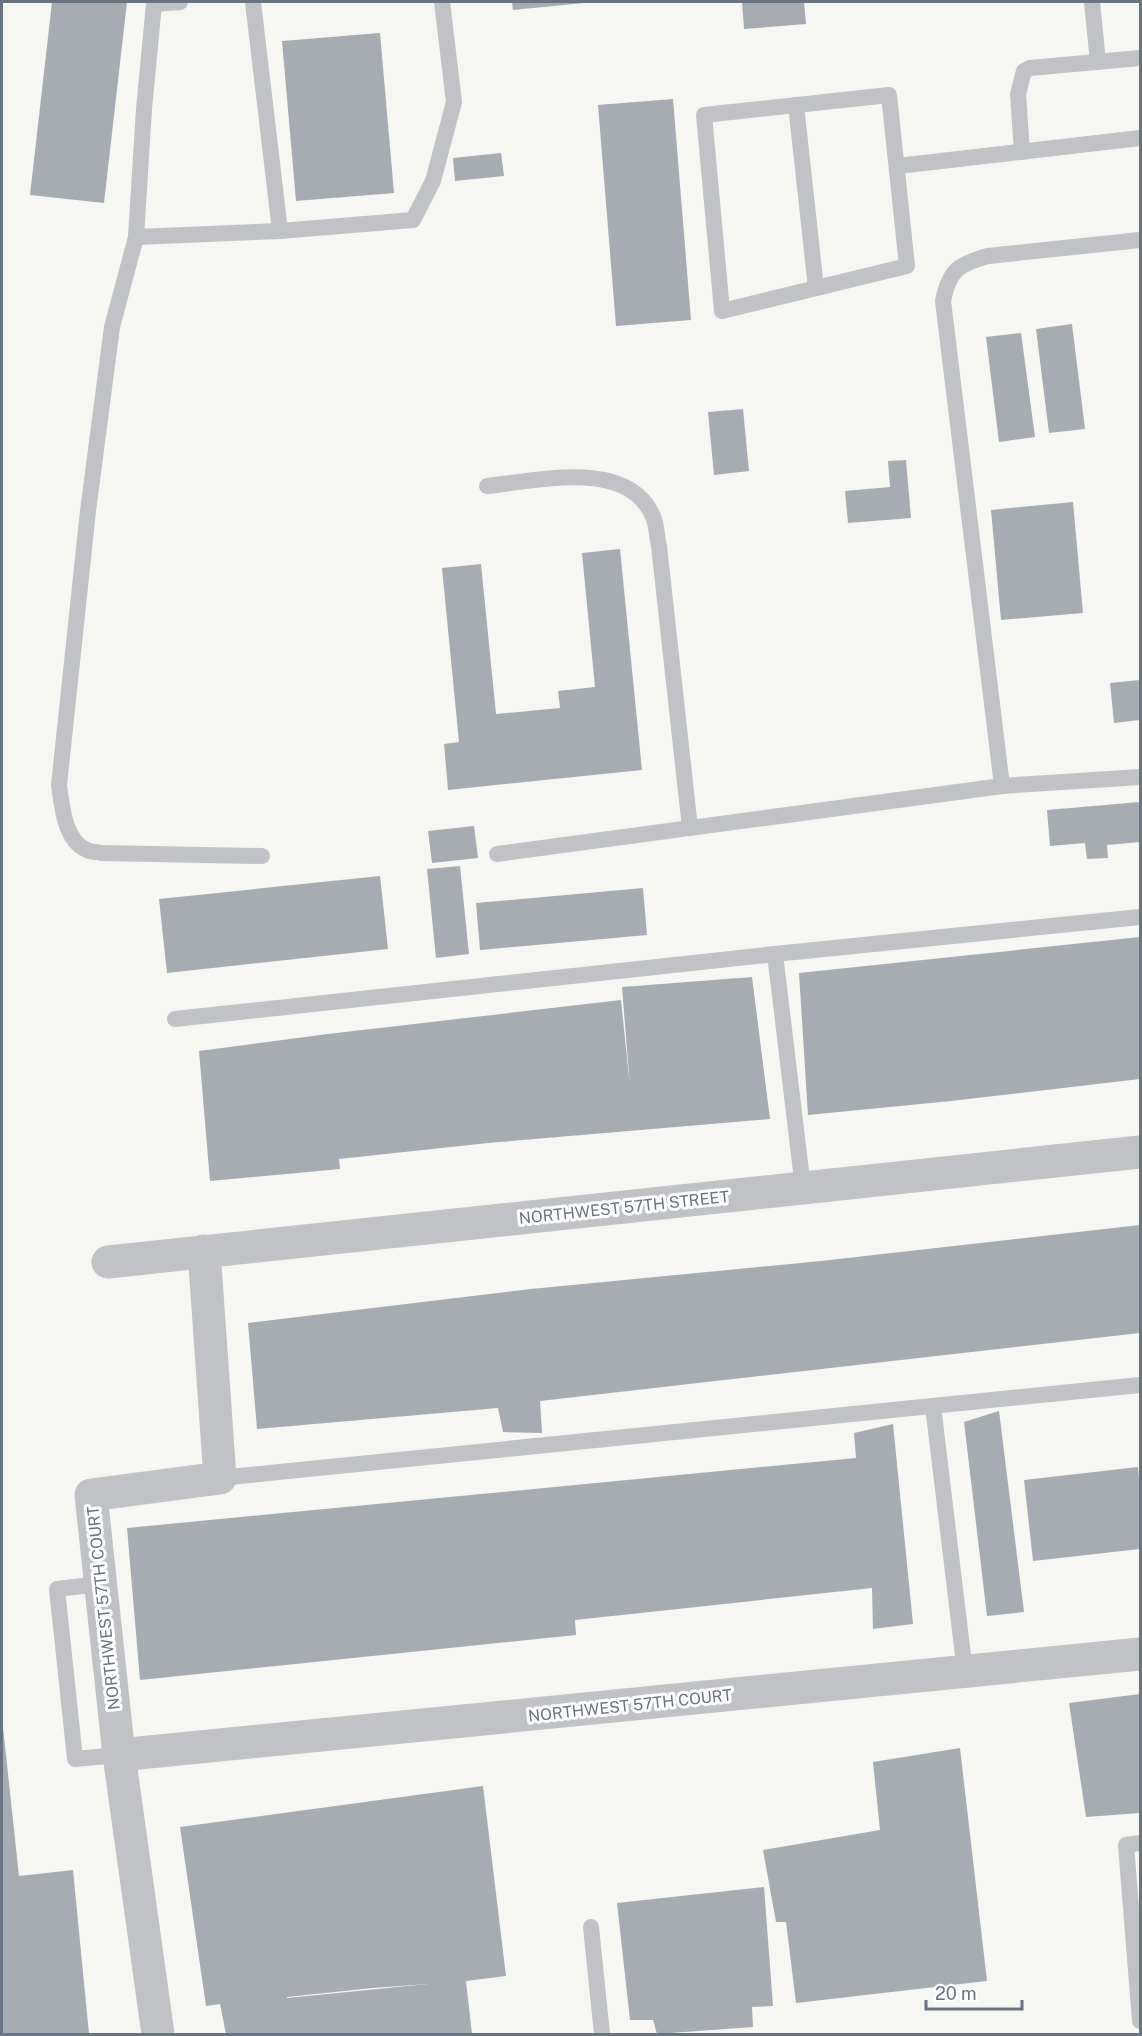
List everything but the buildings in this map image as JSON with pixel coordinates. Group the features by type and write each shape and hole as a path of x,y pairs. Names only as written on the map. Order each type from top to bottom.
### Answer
{"street":[{"name":"NORTHWEST 57TH STREET","path":"108,1262 1140,1152"},
{"path":"204,1251 220,1478"},
{"name":"NORTHWEST 57TH COURT","path":"158,2034 118,1755 91,1495 220,1478"},
{"name":"NORTHWEST 57TH COURT","path":"118,1755 1140,1654"}],"lane":[{"path":"180,2 154,4 144,109 136,237 112,327 88,511 59,785 63,817 72,837 86,850 101,853 262,856"},
{"path":"254,2 280,231"},
{"path":"136,237 280,231 412,220 433,181 454,102 442,2"},
{"path":"1092,2 1098,62"},
{"path":"1022,152 1017,94 1024,71 1030,68 1140,58"},
{"path":"890,95 907,266 722,311 704,115 796,105 890,95"},
{"path":"796,105 816,288"},
{"path":"898,166 1140,138"},
{"path":"1002,786 943,301 946,286 953,274 965,262 988,256 1140,240"},
{"path":"487,486 580,476 612,481 624,486 643,501 653,518 659,546 690,828"},
{"path":"496,854 1002,786 1140,777"},
{"path":"174,1019 1140,917"},
{"path":"775,954 803,1188"},
{"path":"220,1478 1140,1385"},
{"path":"933,1406 965,1672"},
{"path":"100,1584 57,1589 75,1759 118,1755"},
{"path":"1140,1843 1126,1845 1140,2022"},
{"path":"591,1927 602,2034"}]}
